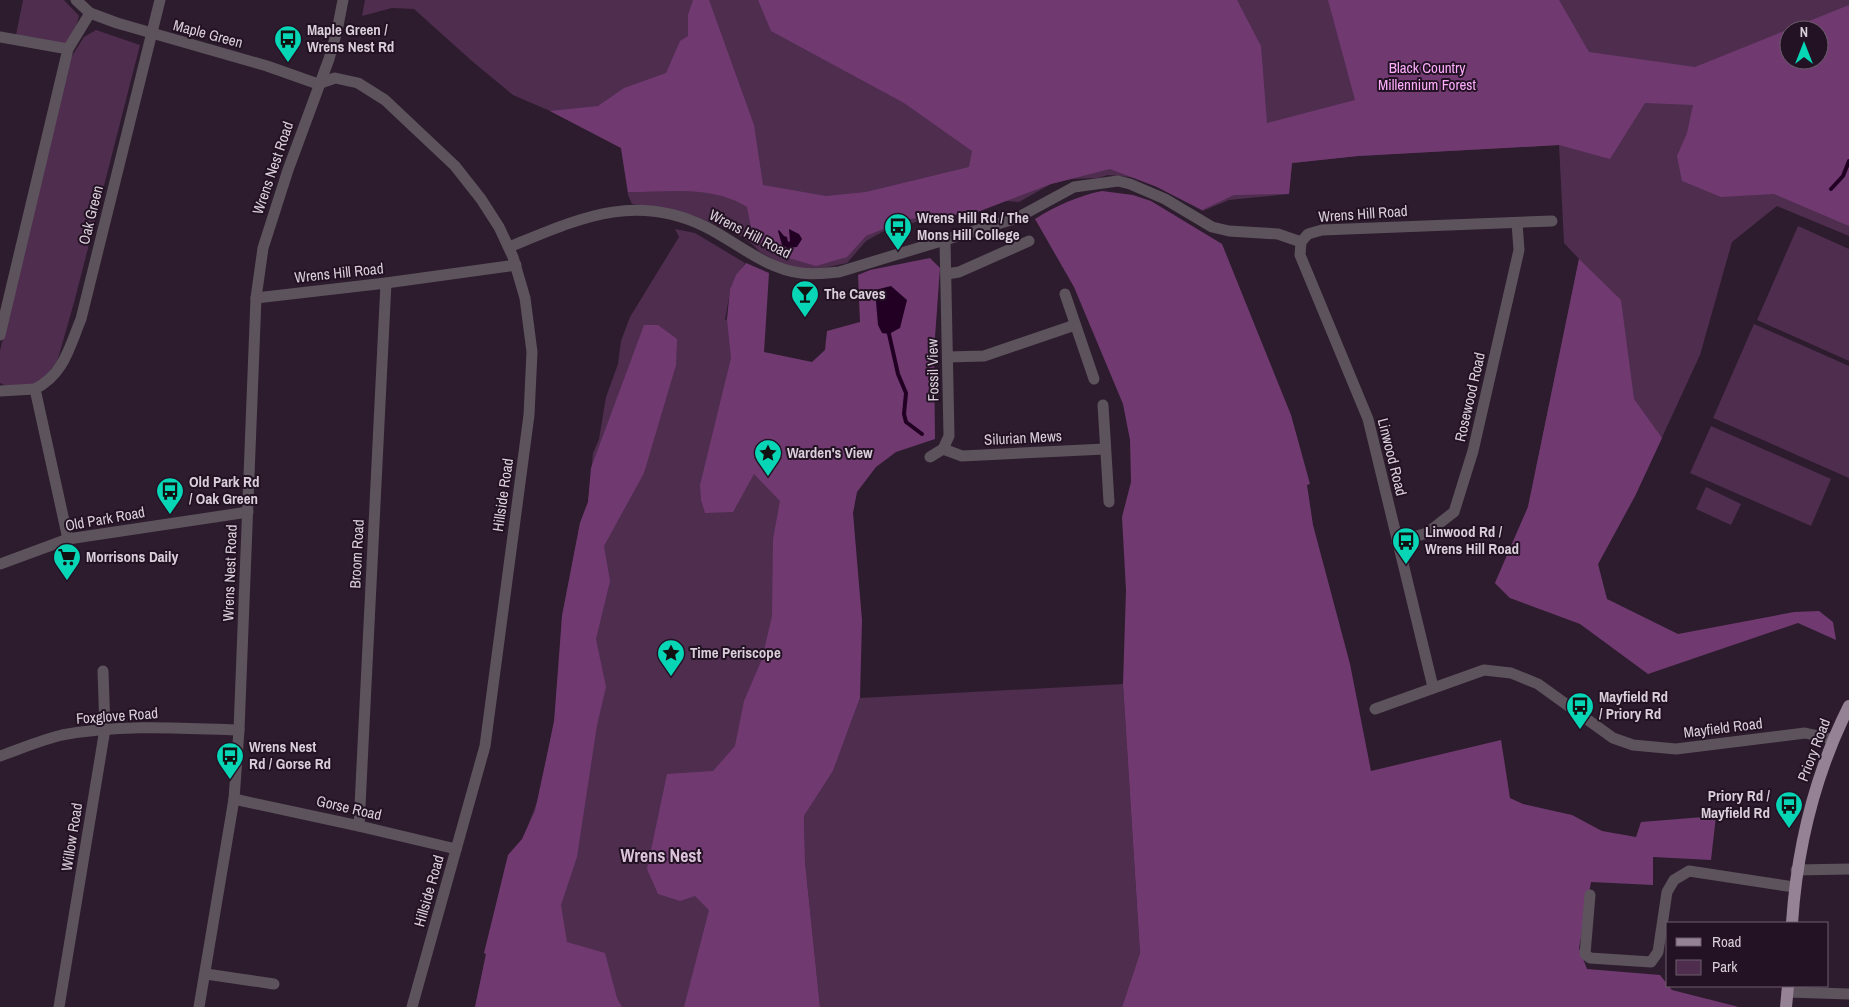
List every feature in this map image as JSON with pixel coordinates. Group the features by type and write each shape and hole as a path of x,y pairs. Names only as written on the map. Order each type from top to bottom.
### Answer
{"main road":[{"name":"Priory Road","path":"1792,922 1796,870 1815,789 1832,739 1849,706"},
{"path":"1786,1007 1788,989"}],"street":[{"name":"Maple Green","path":"76,0 90,13 152,34 267,66 318,84"},
{"name":"Oak Green","path":"35,389 49,382 62,365 81,319 160,0"},
{"name":"Wrens Nest Road","path":"199,1007 234,799 239,730 256,298 263,248 337,31 343,0"},
{"path":"0,335 68,50 90,13"},
{"path":"0,37 68,50"},
{"name":"Hillside Road","path":"318,84 335,78 358,83 385,100 456,166 481,199 509,247 525,298 532,352 530,414 485,746 412,1007"},
{"name":"Wrens Hill Road","path":"509,247 584,217 614,210 645,211 679,217 704,226 768,262 799,273 839,272 1017,218 1074,187 1118,181 1165,199 1212,227 1229,231 1278,234 1301,242 1308,234 1322,230 1552,221"},
{"name":"Rosewood Road","path":"1397,542 1427,533 1454,512 1473,451 1519,250 1517,223"},
{"name":"Fossil View","path":"943,449 949,436 945,240"},
{"path":"947,274 959,272 1029,241"},
{"name":"Linwood Road","path":"1301,242 1300,255 1368,419 1433,687"},
{"name":"Wrens Hill Road","path":"256,298 516,265"},
{"name":"Broom Road","path":"359,826 386,283"},
{"path":"1065,294 1094,379"},
{"path":"948,357 984,356 1075,325"},
{"path":"0,391 35,389 68,539"},
{"path":"1102,404 1109,502"},
{"path":"930,457 943,449"},
{"name":"Silurian Mews","path":"943,449 962,456 1105,449"},
{"name":"Old Park Road","path":"0,564 68,539 248,512"},
{"name":"Mayfield Road","path":"1374,708 1484,670 1511,673 1538,684 1613,738 1633,746 1676,749 1805,733 1832,739"},
{"name":"Willow Road","path":"59,1007 105,729 103,671"},
{"name":"Foxglove Road","path":"0,756 60,736 105,729 150,727 239,730"},
{"name":"Gorse Road","path":"234,799 456,849"},
{"path":"1796,870 1849,869"},
{"path":"1590,895 1585,954 1590,958 1651,962 1658,952 1667,892 1674,880 1689,871 1794,887"},
{"path":"206,974 274,984"},
{"path":"1788,989 1849,994"}],"green space":[{"path":"23,0 64,0 79,16 75,31 63,46 16,35"},
{"name":"Black Country Millennium Forest","path":"365,0 1849,0 1849,236 1777,206 1732,242 1700,355 1635,496 1598,564 1510,598 1495,583 1528,507 1579,259 1564,243 1559,145 1358,156 1292,163 1289,194 1229,200 1203,211 1140,178 1108,175 1098,178 1071,179 1051,184 1019,202 995,200 884,231 866,241 847,263 814,270 784,265 760,252 734,232 697,217 666,208 632,204 628,195 621,148 550,111 513,95 414,9 392,8 362,16"},
{"name":"Black Country Millennium Forest","path":"693,0 709,0 754,125 763,185 826,196 866,192 969,167 972,151 904,103 771,31 758,0 1237,0 1261,46 1267,123 1355,100 1328,0 1559,0 1589,52 1695,67 1779,33 1779,70 1829,70 1829,20 1812,20 1849,5 1849,226 1774,194 1721,197 1682,181 1677,156 1687,133 1693,105 1645,103 1610,159 1559,145 1358,156 1292,163 1289,194 1234,195 1202,210 1157,187 1110,169 1051,184 975,213 908,219 866,236 847,257 816,266 778,255 753,237 747,207 734,200 720,195 689,191 628,192 621,148 550,111 598,106 624,88 666,73 680,41 688,36 688,15"},
{"path":"96,30 140,45 57,362 38,384 11,388 0,383 0,351 70,59 84,37"},
{"path":"1102,191 1133,195 1151,201 1222,244 1291,415 1310,484 1307,485 1313,525 1350,664 1371,771 1501,740 1510,798 1523,804 1572,815 1602,831 1636,837 1641,822 1716,816 1711,860 1653,857 1653,885 1591,882 1579,948 1587,969 1660,975 1666,982 1666,987 1670,987 1672,990 1739,1007 1122,1007 1140,953 1123,684 1126,590 1122,517 1131,482 1130,440 1123,404 1074,287 1035,219 1067,202"},
{"path":"1798,226 1849,249 1849,361 1757,320"},
{"path":"675,229 695,233 745,263 731,286 725,320 734,317 770,395 815,758 763,1007 475,1007 486,954 484,953 492,930 505,868 522,841 540,794 558,699 562,616 580,523 588,502 593,453 599,439 606,397 618,364 621,341 630,317 679,237"},
{"path":"930,258 940,268 934,351 935,439 896,452 876,467 857,492 853,513 862,620 860,698 833,771 804,816 805,862 820,1007 684,1007 709,910 695,896 680,901 658,894 647,869 667,774 713,771 735,746 744,701 762,659 772,616 773,539 780,501 754,474 733,512 705,513 701,500 700,485 731,358 727,319 730,289 736,275 746,263 769,273 764,352 812,362 825,350 827,331 860,322 858,275 870,270"},
{"path":"1579,259 1621,300 1634,399 1662,438 1635,496 1598,564 1607,599 1678,634 1794,612 1819,611 1833,622 1836,640 1798,623 1648,674 1580,624 1510,598 1495,583 1528,507"},
{"path":"1754,324 1849,366 1849,478 1713,418"},
{"path":"644,325 658,325 677,339 676,365 644,473 604,546 610,581 596,639 606,687 597,725 577,857 561,905 567,942 605,953 617,998 622,1007 475,1007 486,954 484,953 508,855 522,839 535,811 554,722 562,616 580,523 588,502 591,468"},
{"path":"1711,426 1831,479 1811,526 1690,473"},
{"path":"1706,487 1741,504 1731,525 1696,509"},
{"path":"1123,684 1140,953 1122,1007 820,1007 805,862 804,816 833,771 860,698"}],"shaded area":[{"path":"789,229 799,234 802,239 797,247 787,248 782,245 778,231 787,237 788,242 790,241"},
{"path":"891,286 907,300 900,328 889,334 882,333 878,325 875,290"}],"waterway":[{"path":"1831,189 1843,176 1849,161"},
{"path":"889,334 898,374 906,393 904,414 906,422 922,434"}],"place":[{"name":"Maple Green / Wrens Nest Rd","path":"288,63"},
{"name":"Wrens Hill Rd / The Mons Hill College","path":"898,251"},
{"name":"The Caves","path":"805,318"},
{"name":"Warden's View","path":"768,477"},
{"name":"Old Park Rd / Oak Green","path":"170,515"},
{"name":"Linwood Rd / Wrens Hill Road","path":"1406,565"},
{"name":"Morrisons Daily","path":"67,581"},
{"name":"Time Periscope","path":"671,677"},
{"name":"Mayfield Rd / Priory Rd","path":"1580,730"},
{"name":"Wrens Nest Rd / Gorse Rd","path":"230,780"},
{"name":"Priory Rd / Mayfield Rd","path":"1789,829"}],"district":[{"name":"Wrens Nest","path":"661,856"}]}
